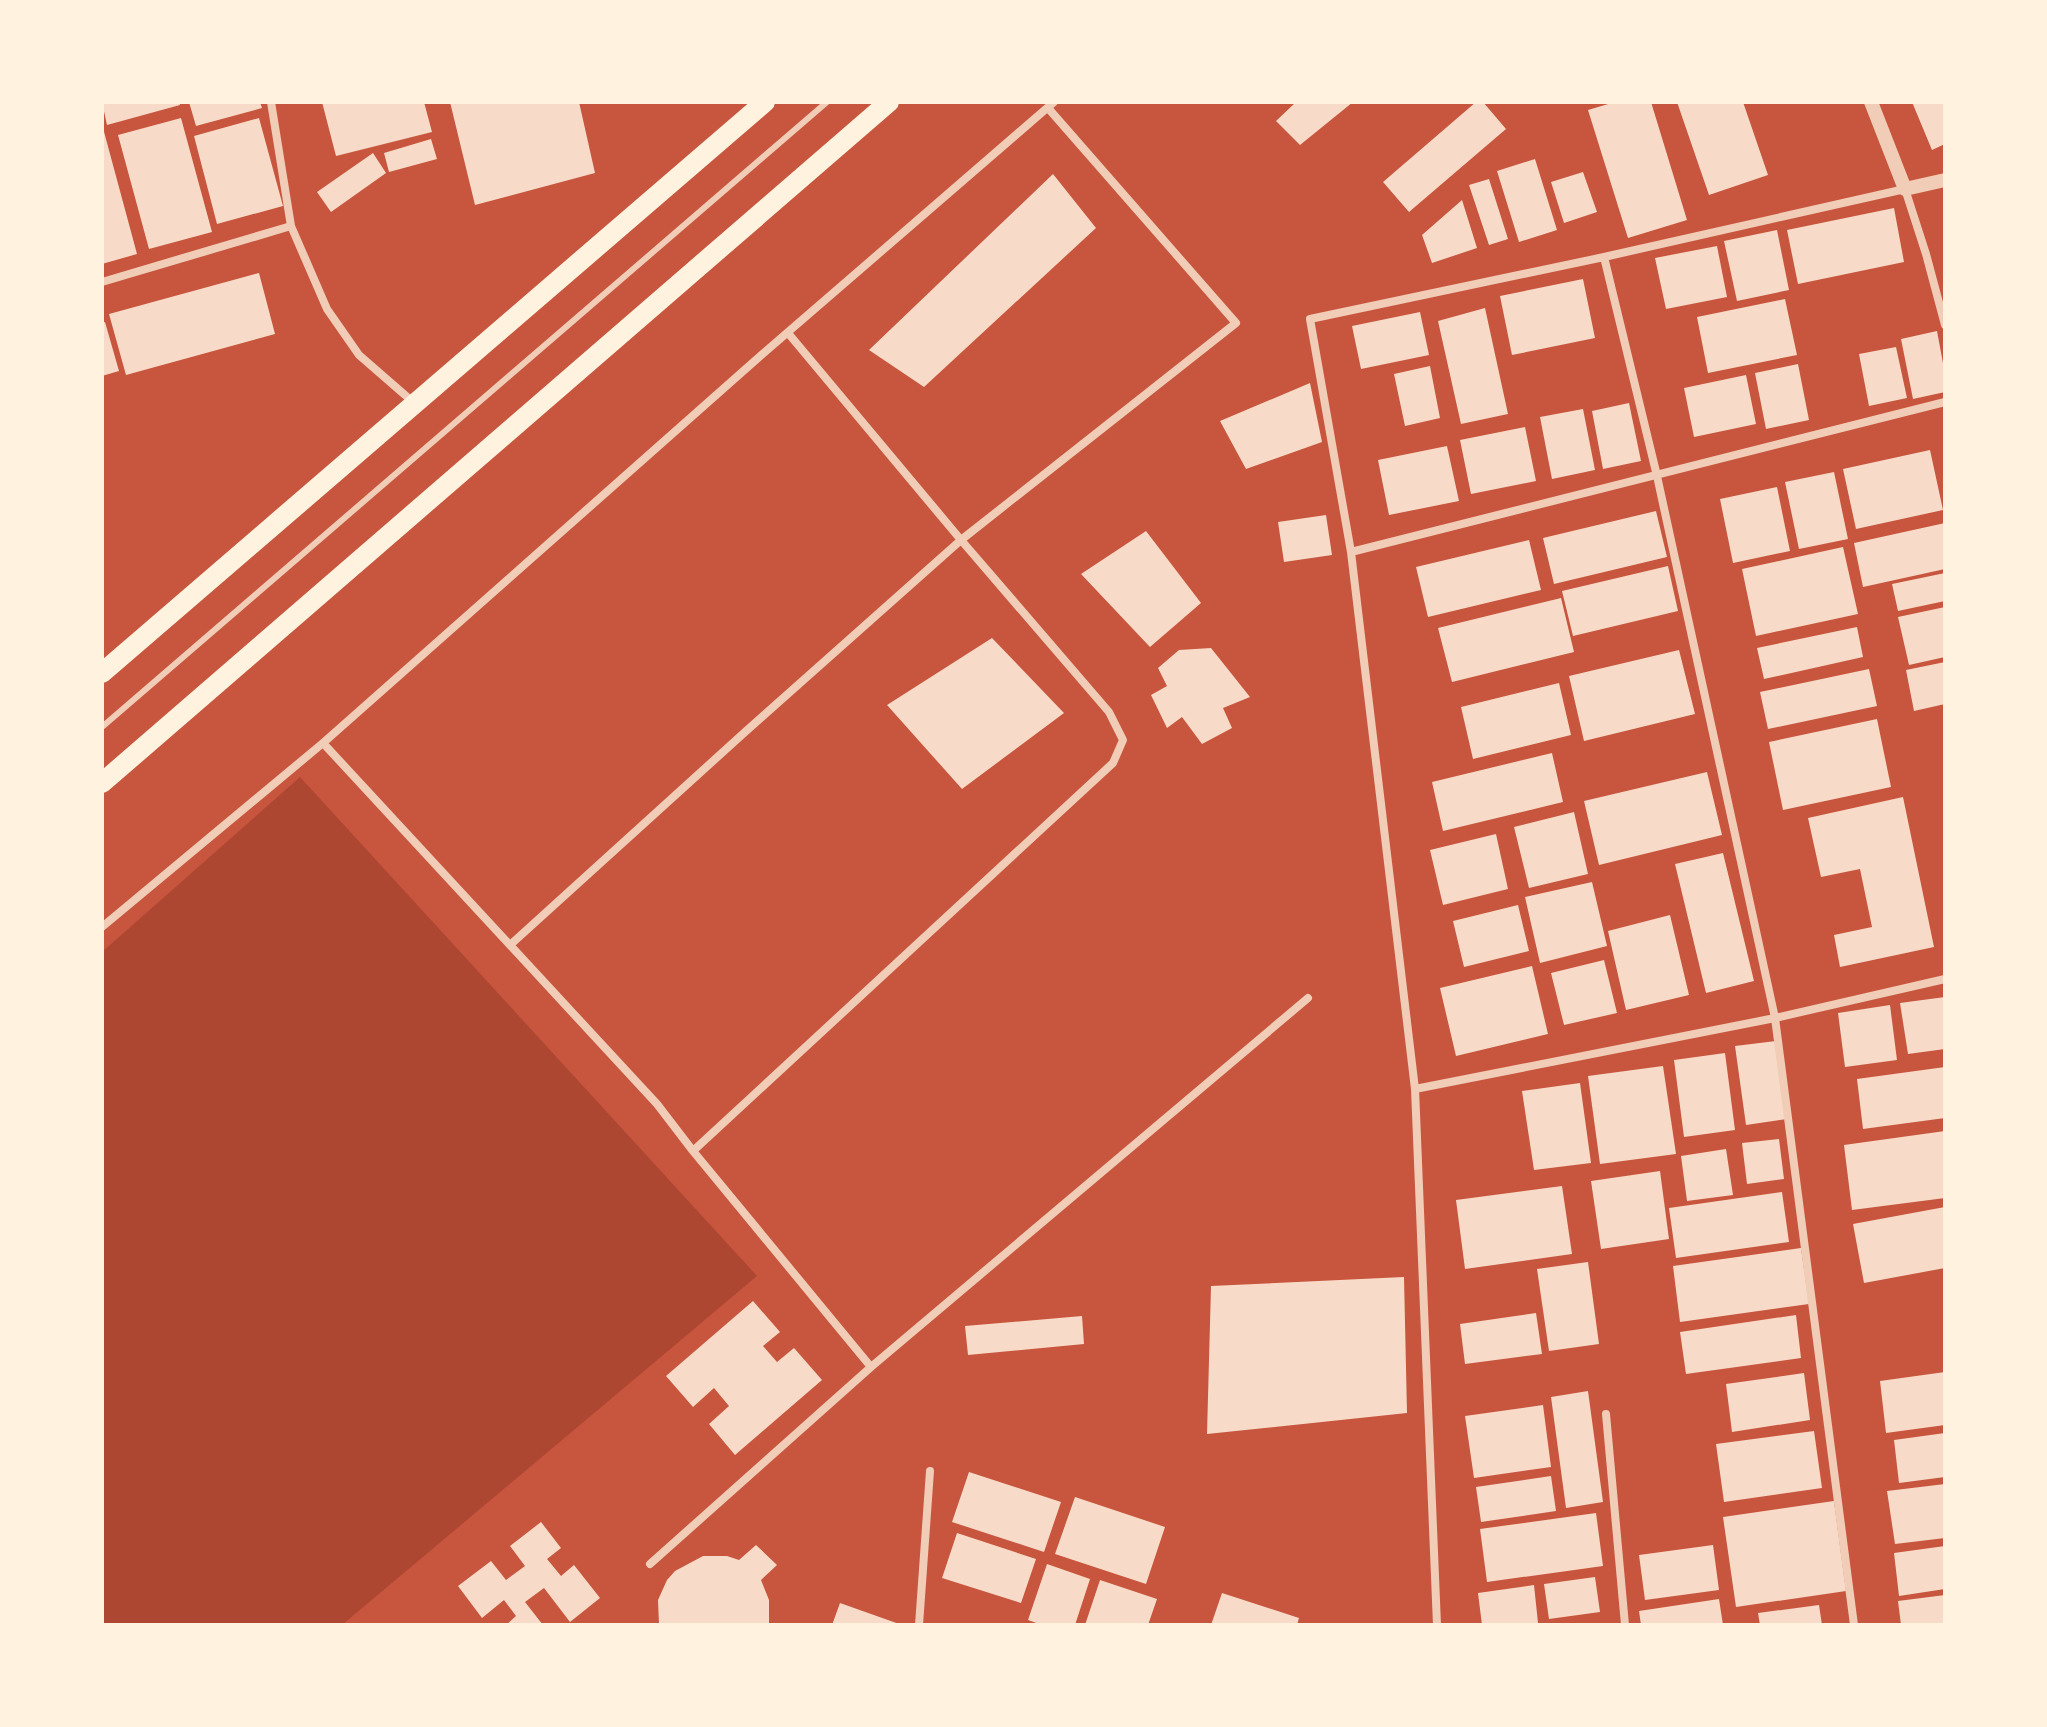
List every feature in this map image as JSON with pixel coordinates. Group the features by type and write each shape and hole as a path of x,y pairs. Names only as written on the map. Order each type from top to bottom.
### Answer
{"main road":[{"path":"102,673 765,102"},
{"path":"102,783 889,102"}],"street":[{"path":"271,102 291,226 327,309 359,355 414,404"},
{"path":"1871,102 1905,189 1945,325"},
{"path":"102,927 323,743 1051,105 1236,323 961,540 510,945"},
{"path":"1437,1625 1415,1089 1351,552 1310,319 1945,180"},
{"path":"102,282 291,226"},
{"path":"1604,257 1657,476 1775,1018 1854,1625"},
{"path":"693,1151 1113,763 1123,740 1109,712 788,333"},
{"path":"1351,552 1945,402"},
{"path":"323,743 657,1104 871,1367"},
{"path":"1415,1089 1775,1018 1945,979"},
{"path":"650,1564 871,1367 1308,998"},
{"path":"1606,1414 1625,1625"},
{"path":"922,1624 930,1471"}],"lane":[{"path":"102,727 827,102"}],"shaded area":[{"path":"300,777 757,1276 342,1625 102,1625 102,952"}],"building":[{"path":"102,102 179,102 180,105 107,125"},
{"path":"189,102 260,102 262,108 196,126"},
{"path":"322,102 424,102 432,132 336,156"},
{"path":"450,102 579,102 595,173 475,205"},
{"path":"1296,102 1353,102 1300,145 1276,121"},
{"path":"1476,102 1483,102 1506,129 1409,212 1383,182"},
{"path":"1615,102 1651,102 1687,220 1628,238 1588,110"},
{"path":"1677,102 1743,102 1768,175 1709,195"},
{"path":"1912,102 1945,102 1945,144 1932,150"},
{"path":"181,118 212,232 149,249 118,135"},
{"path":"259,118 283,206 217,224 194,136"},
{"path":"102,129 137,254 102,264"},
{"path":"431,139 437,159 389,172 384,153"},
{"path":"373,153 386,173 331,212 317,192"},
{"path":"1535,159 1557,230 1519,242 1497,171"},
{"path":"1583,172 1597,212 1564,223 1551,182"},
{"path":"1053,174 1096,228 924,387 869,350"},
{"path":"1489,179 1508,239 1489,245 1469,185"},
{"path":"1462,200 1477,248 1432,263 1422,235"},
{"path":"1894,208 1904,262 1798,284 1787,230"},
{"path":"1777,230 1789,290 1737,301 1724,241"},
{"path":"1717,246 1727,297 1666,309 1655,258"},
{"path":"259,273 275,334 126,375 109,314"},
{"path":"1583,279 1595,338 1512,355 1500,296"},
{"path":"1785,299 1797,355 1708,373 1697,317"},
{"path":"1485,308 1508,414 1461,424 1438,321"},
{"path":"1420,312 1429,355 1361,369 1352,326"},
{"path":"105,322 119,371 102,376 102,323"},
{"path":"1937,331 1945,392 1913,399 1901,339"},
{"path":"1896,347 1907,398 1869,406 1859,354"},
{"path":"1798,364 1809,420 1766,429 1755,373"},
{"path":"1430,366 1440,418 1405,426 1394,374"},
{"path":"1746,375 1756,424 1694,437 1684,388"},
{"path":"1310,383 1322,442 1246,469 1220,421"},
{"path":"1629,403 1641,461 1603,469 1592,411"},
{"path":"1583,409 1595,470 1552,479 1540,417"},
{"path":"1525,427 1536,481 1471,494 1460,440"},
{"path":"1447,446 1459,501 1389,515 1378,460"},
{"path":"1930,450 1943,510 1856,529 1843,469"},
{"path":"1834,472 1848,539 1799,549 1785,482"},
{"path":"1777,487 1790,551 1733,563 1720,499"},
{"path":"1656,511 1667,557 1554,584 1543,538"},
{"path":"1326,515 1332,555 1284,562 1278,522"},
{"path":"1945,523 1945,569 1863,587 1854,543"},
{"path":"1146,531 1201,603 1150,647 1081,574"},
{"path":"1529,540 1541,590 1428,617 1416,567"},
{"path":"1843,547 1858,614 1756,636 1742,569"},
{"path":"1668,566 1678,611 1573,636 1562,591"},
{"path":"1945,573 1945,601 1898,611 1892,584"},
{"path":"1561,598 1574,652 1452,682 1438,628"},
{"path":"1945,607 1945,657 1909,665 1898,617"},
{"path":"1857,627 1863,657 1764,679 1757,648"},
{"path":"992,638 1064,713 962,789 887,705"},
{"path":"1211,648 1250,697 1223,708 1232,728 1202,744 1182,717 1167,728 1151,695 1167,686 1158,668 1179,650"},
{"path":"1679,650 1695,714 1584,741 1569,676"},
{"path":"1945,662 1945,704 1914,711 1906,670"},
{"path":"1869,669 1877,706 1768,729 1760,692"},
{"path":"1559,683 1571,735 1473,759 1461,707"},
{"path":"1877,719 1891,787 1783,810 1769,742"},
{"path":"1552,753 1563,802 1443,831 1432,782"},
{"path":"1707,772 1722,835 1599,865 1584,801"},
{"path":"1903,797 1934,947 1840,967 1834,935 1872,927 1860,869 1821,877 1808,818"},
{"path":"1574,812 1588,874 1529,888 1514,827"},
{"path":"1496,834 1508,889 1443,905 1430,850"},
{"path":"1723,853 1754,981 1706,993 1675,864"},
{"path":"1592,882 1607,946 1540,963 1525,897"},
{"path":"1518,905 1529,951 1464,967 1453,921"},
{"path":"1670,915 1689,995 1626,1010 1608,931"},
{"path":"1604,960 1617,1013 1564,1025 1551,973"},
{"path":"1532,966 1548,1034 1456,1056 1440,988"},
{"path":"1945,997 1945,1049 1908,1054 1900,1003"},
{"path":"1890,1005 1897,1060 1845,1067 1838,1013"},
{"path":"1776,1041 1787,1119 1746,1125 1735,1046"},
{"path":"1725,1053 1735,1130 1684,1137 1674,1060"},
{"path":"1663,1066 1676,1154 1600,1164 1588,1076"},
{"path":"1945,1067 1945,1118 1863,1129 1857,1079"},
{"path":"1580,1083 1591,1163 1534,1170 1522,1091"},
{"path":"1945,1131 1945,1198 1852,1210 1844,1145"},
{"path":"1779,1139 1784,1179 1747,1184 1742,1143"},
{"path":"1726,1149 1733,1195 1687,1201 1681,1156"},
{"path":"1660,1171 1669,1239 1601,1249 1591,1181"},
{"path":"1562,1186 1572,1254 1465,1269 1456,1200"},
{"path":"1782,1192 1789,1242 1676,1258 1669,1208"},
{"path":"1945,1207 1945,1268 1864,1283 1853,1224"},
{"path":"1801,1248 1809,1304 1680,1322 1673,1266"},
{"path":"1588,1262 1599,1344 1549,1351 1537,1269"},
{"path":"1404,1277 1407,1413 1207,1434 1211,1286"},
{"path":"753,1301 780,1332 763,1346 777,1362 794,1348 822,1380 735,1455 709,1424 729,1406 714,1388 693,1407 666,1376"},
{"path":"1536,1313 1542,1354 1465,1364 1460,1324"},
{"path":"1796,1315 1801,1358 1686,1374 1680,1332"},
{"path":"1082,1316 1084,1344 968,1355 965,1326"},
{"path":"1945,1372 1945,1425 1886,1433 1880,1381"},
{"path":"1804,1373 1810,1420 1732,1432 1726,1384"},
{"path":"1588,1391 1603,1502 1566,1508 1551,1397"},
{"path":"1543,1405 1551,1467 1474,1478 1465,1416"},
{"path":"1814,1431 1822,1488 1724,1502 1716,1444"},
{"path":"1945,1433 1945,1477 1899,1483 1894,1440"},
{"path":"969,1472 1061,1502 1044,1552 952,1522"},
{"path":"1551,1476 1556,1511 1481,1522 1476,1487"},
{"path":"1945,1484 1945,1538 1895,1544 1887,1491"},
{"path":"1075,1497 1165,1527 1146,1584 1055,1554"},
{"path":"1834,1501 1846,1591 1736,1607 1723,1517"},
{"path":"1596,1513 1603,1566 1487,1582 1480,1529"},
{"path":"541,1522 561,1548 547,1559 561,1576 574,1565 600,1598 570,1622 544,1588 525,1602 543,1625 506,1625 516,1616 504,1600 482,1618 458,1586 491,1561 506,1580 525,1566 510,1546"},
{"path":"957,1533 1036,1559 1021,1603 942,1578"},
{"path":"756,1545 777,1565 761,1580 769,1600 769,1625 659,1625 658,1600 675,1571 703,1556 727,1556 739,1560"},
{"path":"1713,1545 1719,1590 1645,1600 1639,1555"},
{"path":"1945,1546 1945,1589 1899,1596 1894,1553"},
{"path":"1047,1564 1090,1579 1075,1625 1042,1625 1028,1620"},
{"path":"1595,1577 1600,1612 1549,1619 1544,1584"},
{"path":"1100,1580 1157,1599 1148,1625 1085,1625"},
{"path":"1534,1585 1538,1623 1482,1625 1478,1593"},
{"path":"1222,1593 1299,1618 1297,1625 1211,1625"},
{"path":"1945,1595 1945,1625 1901,1625 1898,1601"},
{"path":"1719,1599 1723,1625 1641,1625 1639,1611"},
{"path":"840,1603 902,1625 832,1625"},
{"path":"1819,1605 1822,1625 1760,1625 1758,1613"}]}
